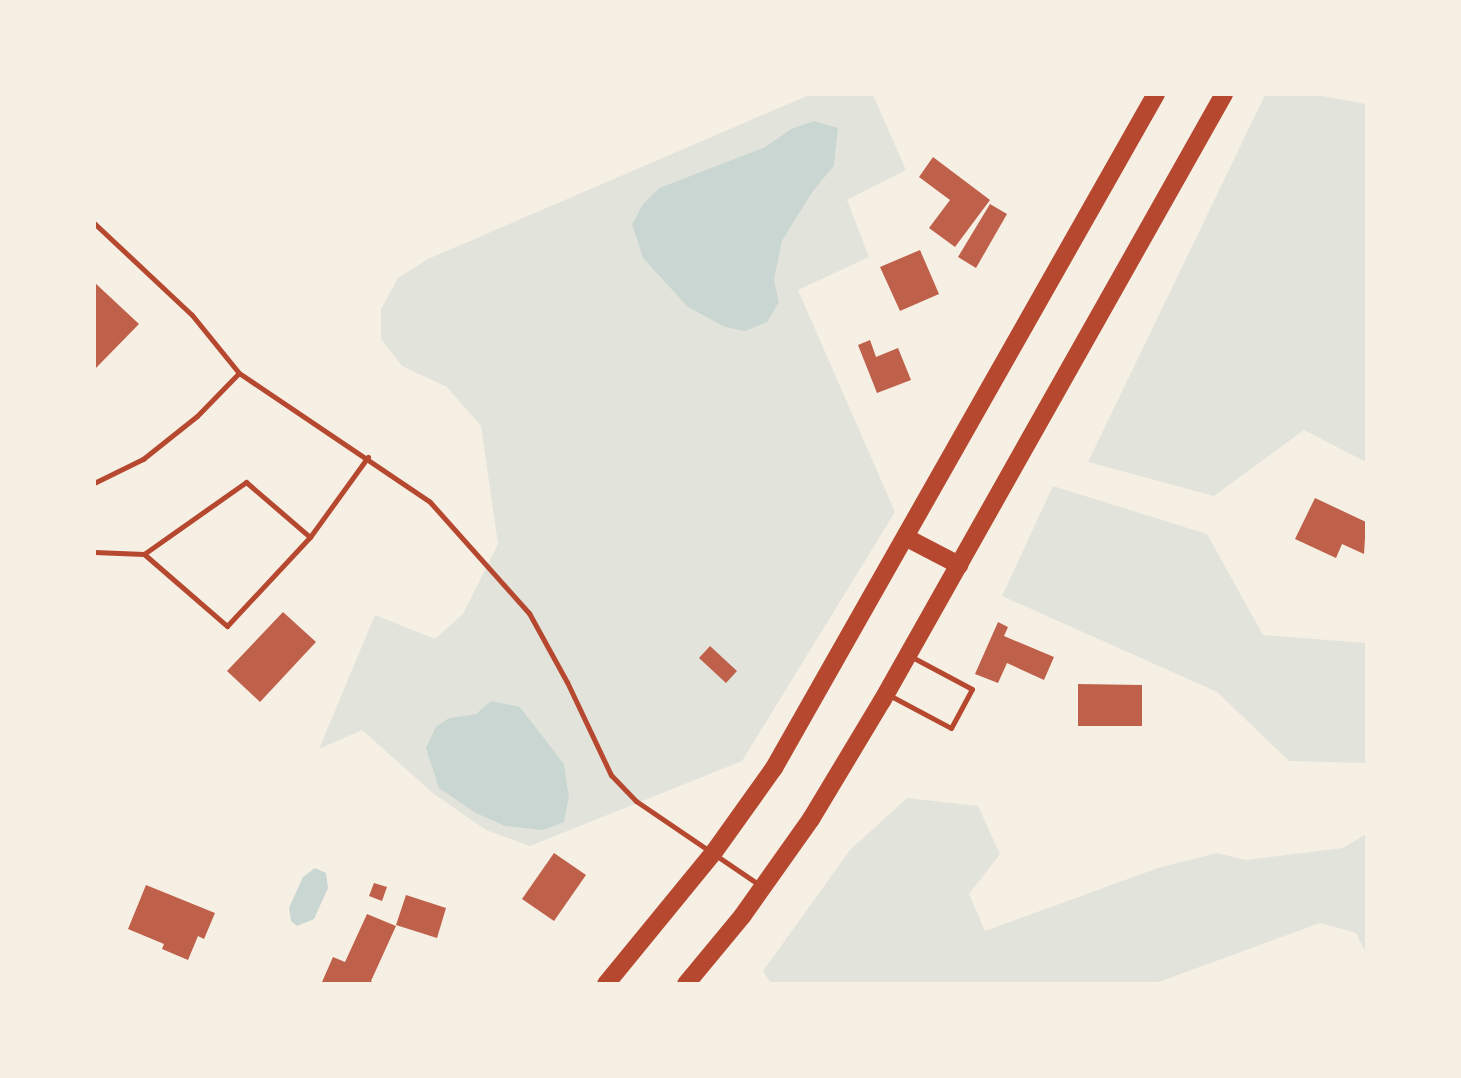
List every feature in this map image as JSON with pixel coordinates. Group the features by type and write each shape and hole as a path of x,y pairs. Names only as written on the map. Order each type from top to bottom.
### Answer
{"main road":[{"path":"606,984 714,852 774,768 907,538 1156,94"},
{"path":"686,984 708,961 764,888 811,819 886,694 1224,94"},
{"path":"907,538 959,565"}],"lane":[{"path":"94,223 192,315 239,373 368,457 430,502 529,613 567,682 611,775 636,801 764,888"},
{"path":"94,483 143,459 197,416 239,373"},
{"path":"144,554 227,626 310,537 368,457"},
{"path":"94,552 144,554 246,482 310,537"},
{"path":"886,694 951,728 972,689 908,654"}],"shaded area":[{"path":"809,95 873,95 906,170 847,200 869,257 798,290 895,512 742,761 530,846 486,830 434,794 362,730 319,749 375,615 435,639 463,614 498,544 481,426 447,387 402,366 381,339 381,309 398,278 428,259","holes":["838,128 834,166 813,191 782,241 774,280 779,302 632,224 643,204 659,188 765,147 791,129","520,707 564,764 569,797 564,822 449,718"]},
{"path":"1265,95 1317,95 1366,104 1366,462 1304,430 1214,496 1088,462"},
{"path":"814,121 838,128 834,166 813,191 782,241 774,280 779,302 767,322 745,331 725,327 688,307 643,258 632,224 643,204 659,188 765,147 791,129"},
{"path":"1053,486 1207,534 1263,635 1366,643 1366,763 1289,761 1217,692 1002,596"},
{"path":"491,701 520,707 564,764 569,797 564,822 543,830 505,826 476,813 439,788 426,748 436,727 449,718 476,714"},
{"path":"907,798 978,806 1000,854 969,894 985,931 1158,868 1217,853 1246,860 1343,848 1366,834 1366,953 1356,933 1320,923 1156,983 771,983 763,971 850,850"},
{"path":"315,868 326,873 328,888 314,919 297,926 291,921 289,908 303,877"}],"building":[{"path":"933,157 990,200 955,247 929,228 950,200 919,177"},
{"path":"990,204 1007,214 976,268 958,257"},
{"path":"920,250 939,294 900,311 880,267"},
{"path":"94,282 139,324 94,370"},
{"path":"870,340 876,357 898,348 911,380 877,393 858,345"},
{"path":"1315,498 1366,522 1364,554 1342,544 1336,558 1295,539"},
{"path":"283,612 316,642 260,702 227,671"},
{"path":"998,622 1008,627 1004,636 1054,657 1044,680 1007,663 998,683 975,674"},
{"path":"710,646 737,671 726,683 699,658"},
{"path":"1078,684 1142,685 1142,726 1078,726"},
{"path":"554,853 586,875 554,921 522,899"},
{"path":"374,883 387,887 382,901 369,896"},
{"path":"146,885 215,913 204,939 198,936 188,960 162,949 164,944 128,929"},
{"path":"406,895 446,908 437,938 396,925"},
{"path":"367,914 396,926 371,981 375,984 322,982 333,957 345,962"}]}
